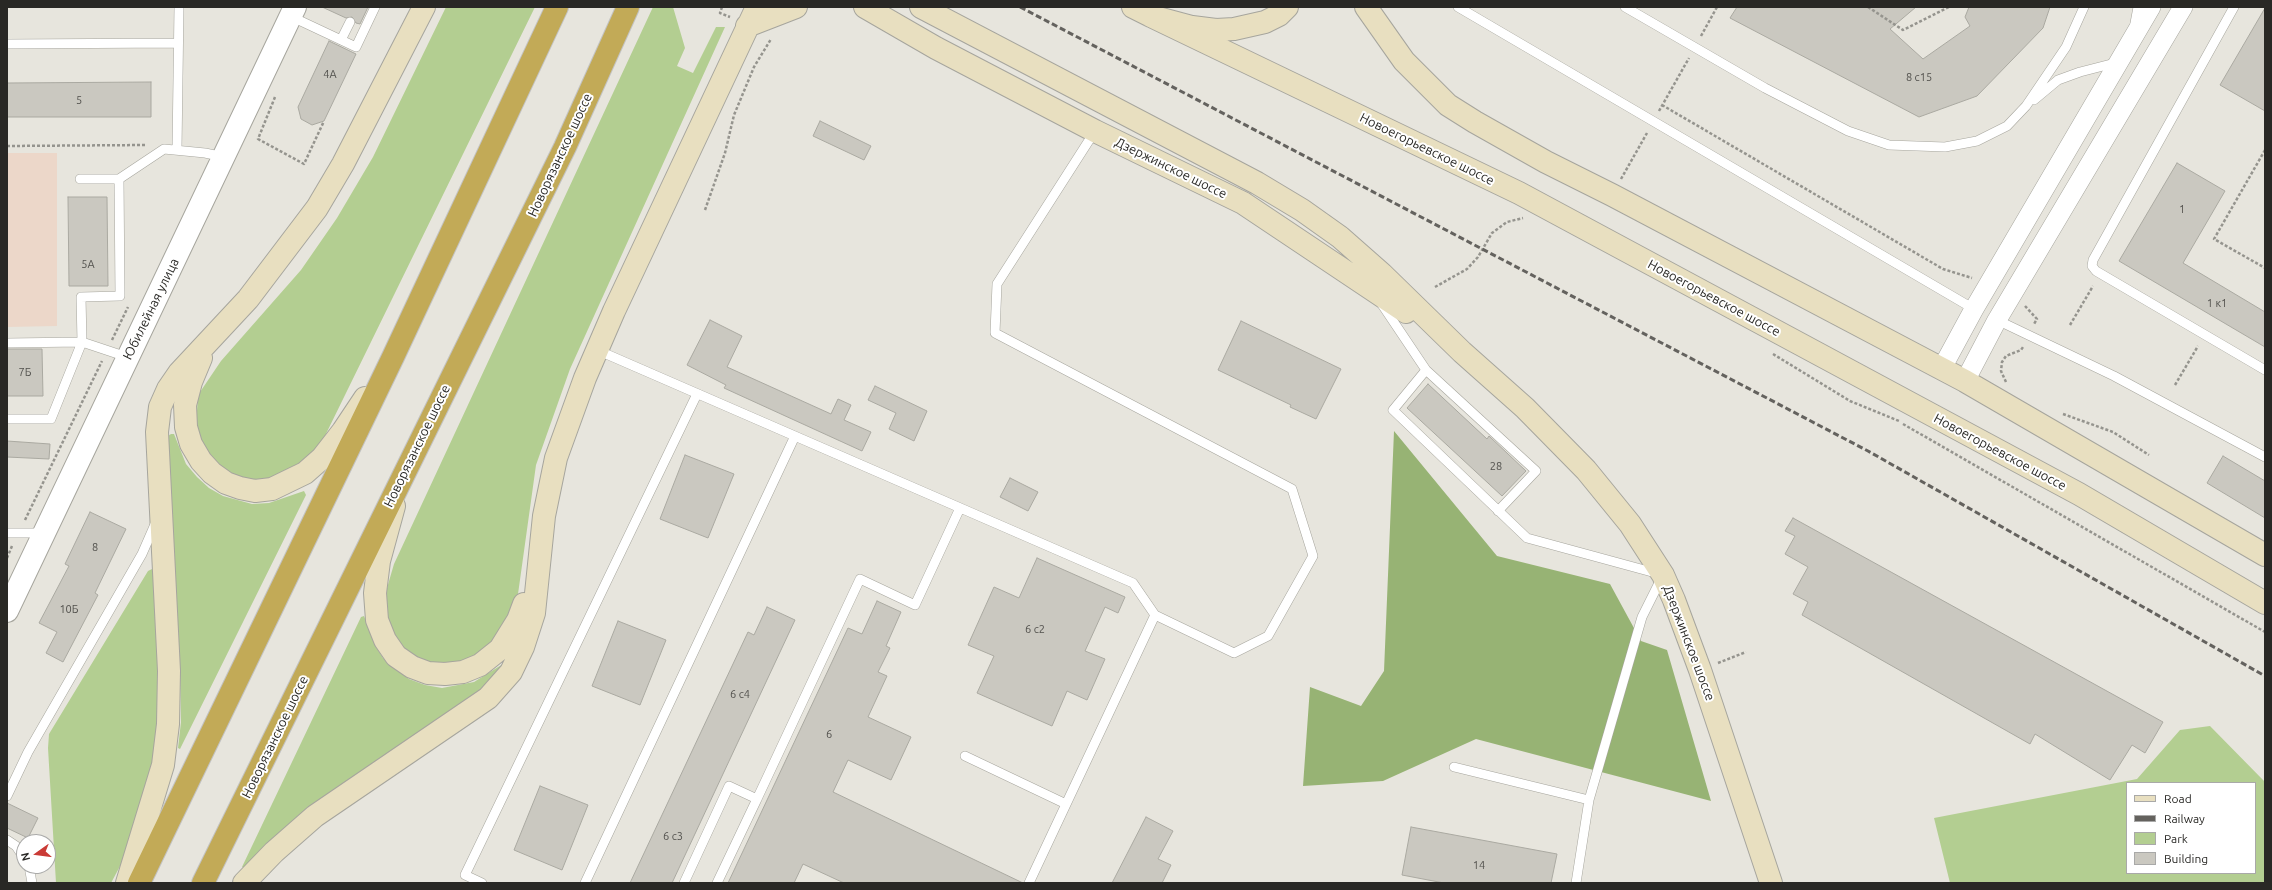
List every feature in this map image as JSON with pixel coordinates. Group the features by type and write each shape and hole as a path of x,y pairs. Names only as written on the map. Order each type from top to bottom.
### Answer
{"highway":[{"path":"139,883 393,357 557,7"},
{"name":"Новорязанское шоссе","path":"203,883 565,147 628,7"}],"main road":[{"path":"127,883 164,765 168,724 169,671 157,432 160,407 168,389 179,373 248,299 317,208 343,164 424,7"},
{"path":"244,883 274,852 315,816 488,698 511,672 534,613 544,516 556,458 597,350 742,17 757,7"},
{"path":"742,17 796,7"},
{"name":"Дзержинское шоссе","path":"865,7 936,48 1095,131 1243,203 1372,289 1462,352"},
{"name":"Дзержинское шоссе","path":"921,7 1209,158 1302,210 1340,237 1382,274 1462,352 1525,408 1586,470 1630,524 1663,575 1693,648 1771,883"},
{"path":"1142,12 1192,27 1234,29 1265,22 1278,15 1287,7"},
{"path":"1366,7 1404,61 1448,105 1546,162 1965,380 2265,555"},
{"name":"Новоегорьевское шоссе","path":"1142,12 1519,193 2072,490 2265,603"},
{"path":"1198,180 1208,181 1214,179 1217,173 1216,165 1209,158"},
{"path":"208,342 191,382 186,405 186,427 191,444 201,461 212,473 226,483 255,490 272,489 289,482 305,473 322,458 343,431 393,357"},
{"path":"401,479 380,561 375,593 377,620 385,640 396,656 412,667 428,673 463,672 480,665 500,649 518,620 539,566"}],"street":[{"path":"1942,368 1974,309 2151,7"},
{"path":"1965,380 1997,320 2183,7"},
{"name":"Юбилейная улица","path":"7,610 292,12"}],"lane":[{"path":"177,149 179,7"},
{"path":"292,12 356,47 375,7"},
{"path":"1458,7 1652,122 1974,309"},
{"path":"1625,7 1771,91 1848,131 1889,145 1945,147 1977,141 2007,126 2026,106 2058,80 2080,72 2119,62"},
{"path":"2026,106 2066,47 2084,7"},
{"path":"2130,42 2138,7"},
{"path":"2234,7 2093,260 2092,266 2096,271 2265,370"},
{"path":"341,40 350,22"},
{"path":"7,44 178,43"},
{"path":"597,350 1133,583 1155,615 1234,653 1268,636 1313,556 1292,489 995,333 997,284 1095,131"},
{"path":"80,179 119,179 164,149 177,149 224,157"},
{"path":"7,419 51,419 82,342 81,297 120,296 119,179"},
{"path":"1372,289 1426,370 1536,471 1498,511"},
{"path":"1997,320 2114,376 2265,457"},
{"path":"7,342 82,342 127,357"},
{"path":"1426,370 1392,410 1527,538 1663,575 1642,617 1589,800 1576,883"},
{"path":"482,883 463,879 697,394"},
{"path":"585,883 795,436"},
{"path":"718,883 860,579 915,605 960,508"},
{"path":"7,796 28,752 142,554 160,511"},
{"path":"7,533 43,533"},
{"path":"1029,883 1155,615"},
{"path":"965,756 1066,804"},
{"path":"1454,767 1589,800"},
{"path":"684,883 729,786 757,799"},
{"path":"7,840 16,846"}],"path":[{"path":"722,7 720,13 742,17"},
{"path":"1620,181 1717,7"},
{"path":"1868,7 1902,30 1949,7"},
{"path":"705,210 725,153 734,115 754,67 771,38"},
{"path":"278,91 258,139 304,164 324,120"},
{"path":"1662,105 1943,269 1973,278"},
{"path":"7,146 153,145 164,149"},
{"path":"2265,150 2214,239 2265,268"},
{"path":"1435,287 1467,269 1478,257 1492,233 1507,222 1523,218 1529,221"},
{"path":"2070,325 2093,286"},
{"path":"2013,386 2006,382 2001,371 2002,362 2006,356 2021,350 2037,319 2023,304"},
{"path":"2175,385 2199,343"},
{"path":"1768,350 1850,401 1898,420 2265,632"},
{"path":"2062,414 2113,432 2148,455"}],"shaded area":[{"path":"7,153 57,153 57,326 7,327"}],"green space":[{"path":"446,7 535,7 322,442 310,458 280,478 252,482 225,472 205,451 196,426 198,395 221,361 301,270 337,218 373,157"},
{"path":"653,7 673,7 685,48 677,66 693,73 716,27 725,27 570,369 536,465 518,594 509,618 499,635 477,656 451,666 423,661 402,647 393,636 388,623 386,607 387,588 394,564"},
{"path":"1394,431 1497,556 1610,584 1641,641 1667,650 1711,801 1476,739 1383,781 1303,786 1310,687 1361,706 1384,671"},
{"path":"174,434 186,464 209,488 223,496 252,504 269,503 304,491 306,495 180,749 178,748 181,722 180,669 168,436"},
{"path":"152,569 155,571 160,674 154,768 126,855 111,883 56,883 56,834 53,834 48,748 49,734 148,571"},
{"path":"364,616 376,647 383,658 409,679 425,685 442,688 474,682 503,664 506,665 486,688 244,868 242,867 361,617"},
{"path":"2210,726 2265,782 2265,883 1950,883 1934,818 2137,779 2180,730"}],"building":[{"path":"322,7 368,7 360,24 356,23 352,17 346,18"},
{"path":"1737,7 1916,7 1890,29 1923,59 1970,26 1965,17 1969,7 2050,7 2043,28 1977,96 1919,117 1730,18"},
{"path":"2265,8 2265,111 2220,85"},
{"path":"329,41 356,54 324,121 312,125 301,119 298,107"},
{"path":"151,82 151,117 7,117 7,83"},
{"path":"820,121 871,146 864,160 813,136"},
{"path":"2177,163 2225,191 2183,263 2265,312 2265,347 2119,261"},
{"path":"68,197 107,197 108,286 69,286"},
{"path":"710,320 742,336 727,367 831,414 838,399 851,405 844,420 871,432 862,451 724,388 726,385 687,365"},
{"path":"1241,321 1341,369 1316,419 1290,407 1291,405 1218,370"},
{"path":"7,349 42,349 43,396 7,396"},
{"path":"1428,384 1487,439 1489,436 1526,471 1502,496 1407,408"},
{"path":"875,386 927,411 914,441 889,429 896,413 868,400"},
{"path":"7,441 50,444 49,459 7,457"},
{"path":"685,455 734,474 708,538 660,519"},
{"path":"2223,456 2265,481 2265,518 2207,483"},
{"path":"1010,478 1038,492 1028,511 1000,497"},
{"path":"90,512 126,529 95,593 98,595 63,662 46,653 57,632 39,623 69,566 65,564"},
{"path":"1793,518 2163,722 2145,753 2132,745 2110,780 2035,734 2030,744 1802,615 1808,602 1793,594 1808,567 1785,554 1795,536 1785,531"},
{"path":"1037,558 1125,597 1118,613 1105,607 1085,651 1105,659 1087,700 1067,691 1052,726 977,693 994,656 968,645 994,587 1019,598"},
{"path":"877,601 901,612 886,646 890,648 878,672 887,676 868,717 911,737 891,780 848,760 833,792 1023,883 844,883 803,864 794,883 728,883 848,628 862,634"},
{"path":"767,607 795,620 672,883 630,883 748,632 754,635"},
{"path":"618,621 666,640 640,705 592,686"},
{"path":"540,786 588,805 562,870 514,850"},
{"path":"7,803 38,818 30,834 20,834 7,828"},
{"path":"1146,817 1173,831 1158,859 1171,865 1162,883 1112,883"},
{"path":"1411,827 1557,854 1551,883 1444,883 1402,875"}],"railway":[{"path":"1020,7 1868,451 2265,676"}]}
